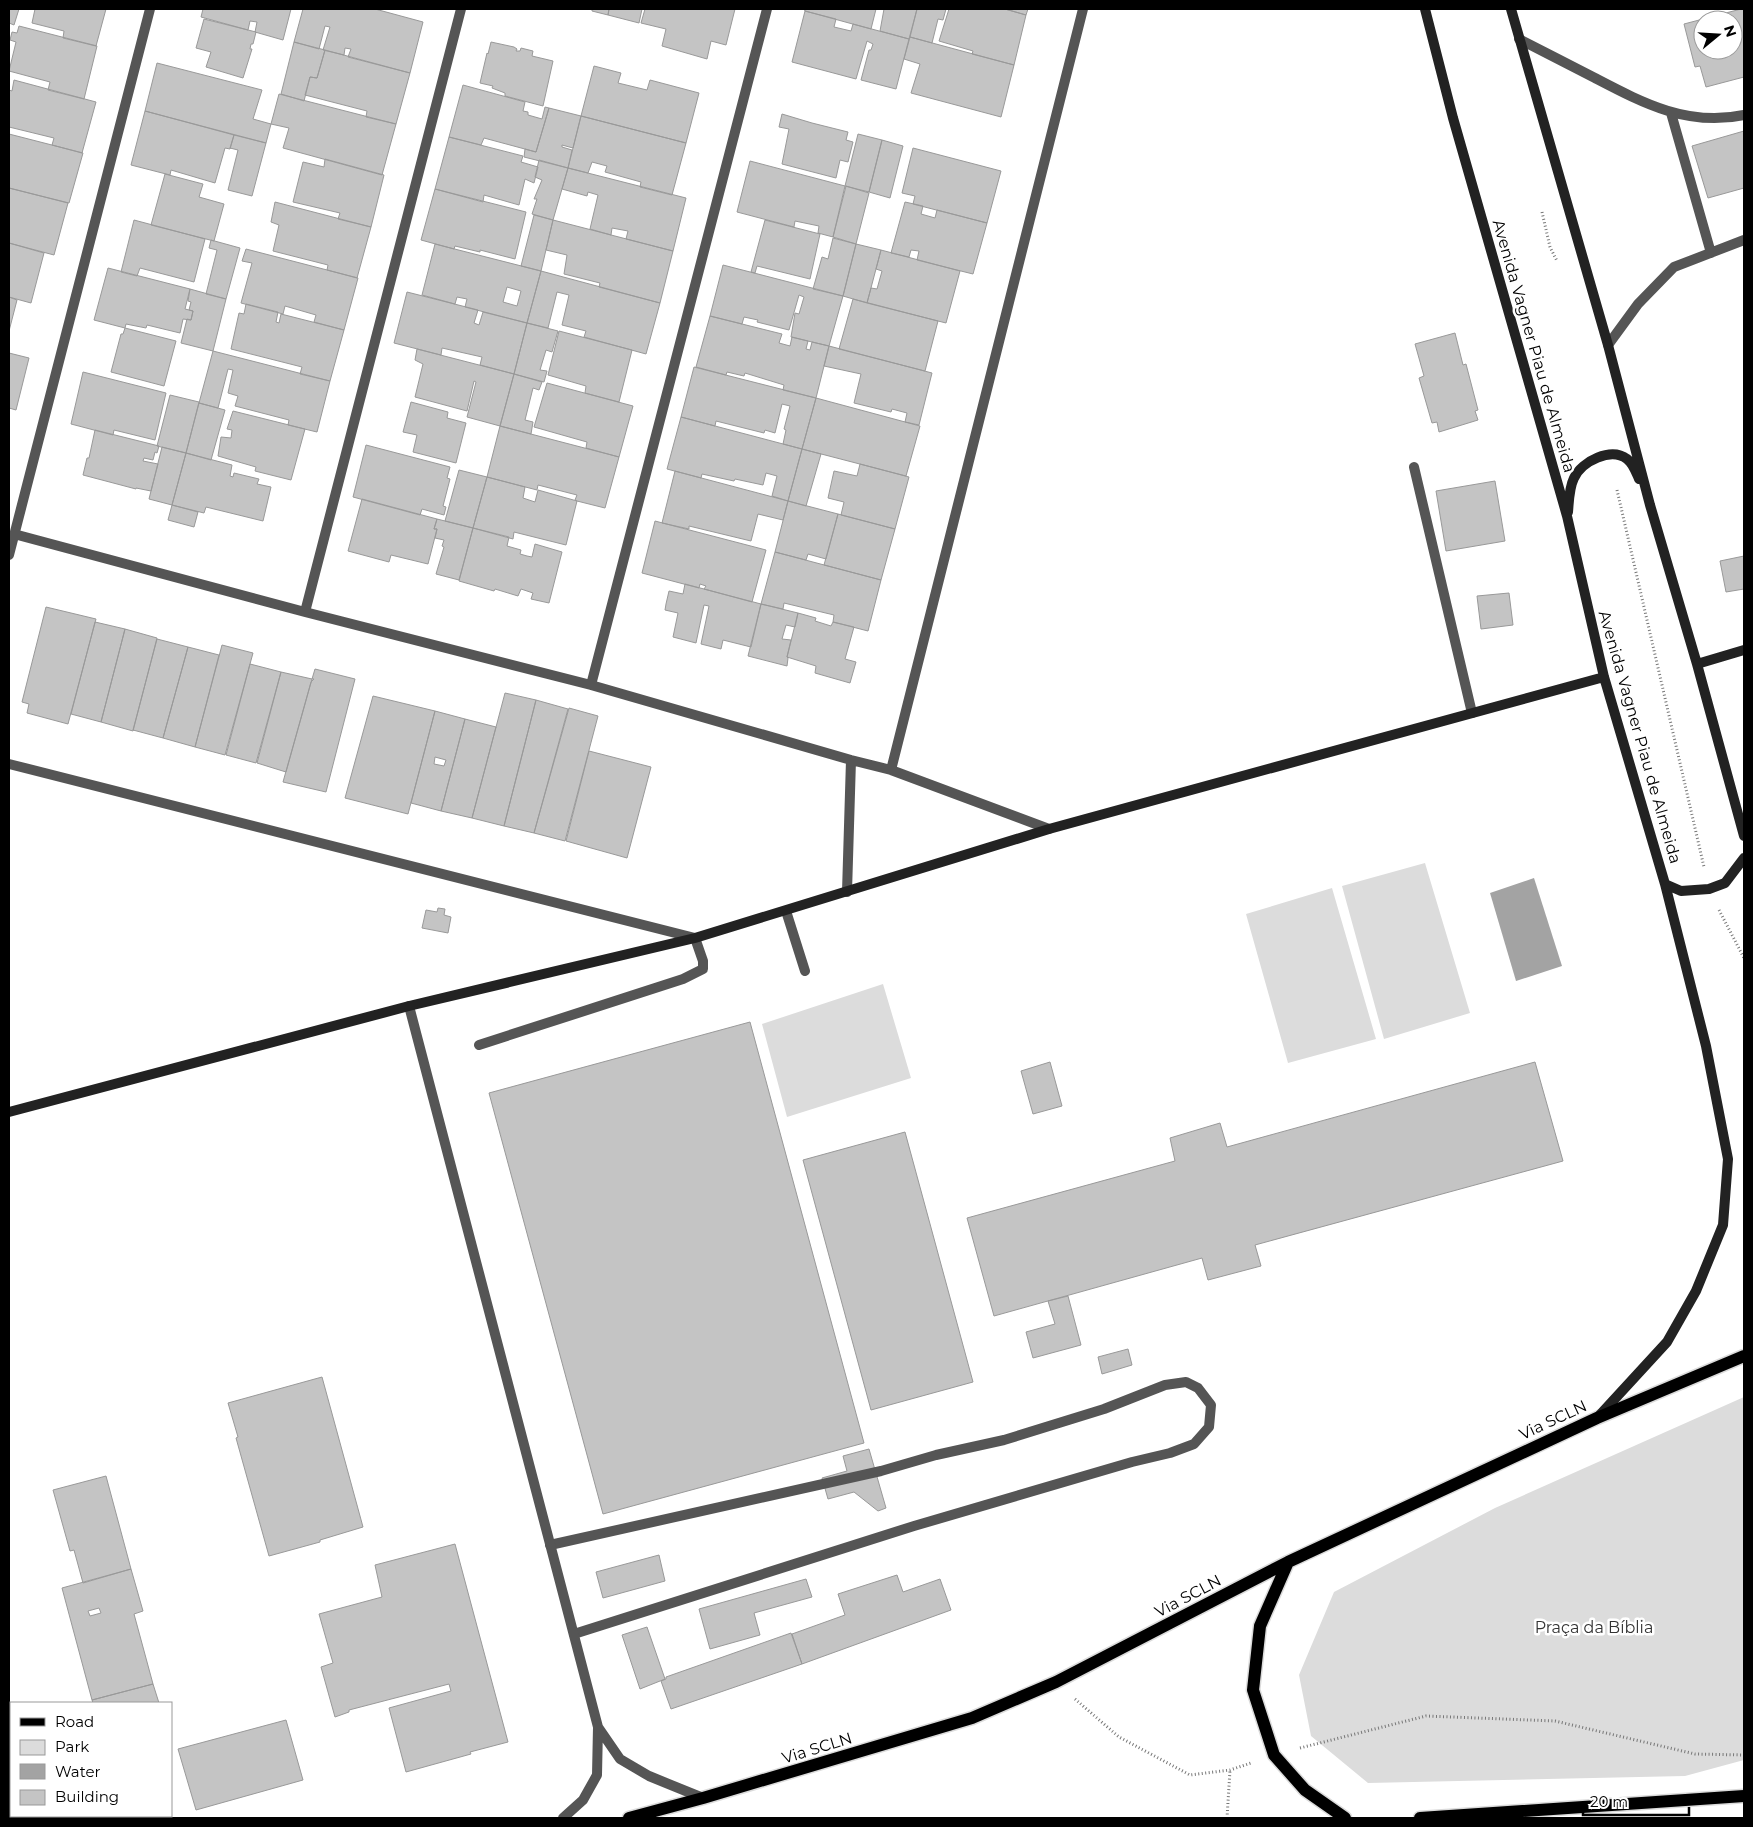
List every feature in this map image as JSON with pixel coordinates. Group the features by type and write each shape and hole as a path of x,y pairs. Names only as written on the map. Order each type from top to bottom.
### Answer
{"main road":[{"name":"Avenida Vagner Piau de Almeida","path":"1425,9 1453,118 1567,516 1604,677 1665,884 1706,1046 1728,1159 1723,1225 1696,1291 1667,1342 1597,1418"},
{"path":"1511,9 1608,345 1650,505 1697,664 1744,836"},
{"path":"1567,516 1574,478 1581,468 1595,459 1608,455 1617,455 1628,460 1636,471 1650,505"},
{"path":"1697,664 1744,650"},
{"path":"9,1112 409,1006 695,938 1049,829 1604,677"},
{"path":"1665,884 1681,892 1725,883 1744,858"},
{"name":"Via SCLN","path":"629,1818 703,1798 972,1718 1056,1682 1288,1562 1597,1418 1744,1356"},
{"path":"1288,1562 1260,1626 1253,1690 1274,1755 1305,1790 1345,1818"},
{"path":"1420,1818 1744,1796"}],"street":[{"path":"9,555 150,9"},
{"path":"305,612 461,9"},
{"path":"591,685 767,9"},
{"path":"891,770 1083,9"},
{"path":"1519,40 1638,101 1671,113 1704,119 1744,115"},
{"path":"1671,113 1710,253"},
{"path":"1608,345 1638,304 1674,268 1744,240"},
{"path":"1414,467 1472,713"},
{"path":"14,534 305,612 591,685 891,770 1049,829"},
{"path":"847,892 851,760"},
{"path":"9,764 695,938 704,961 703,969 683,979 479,1045"},
{"path":"786,911 805,971"},
{"path":"409,1006 598,1727 597,1775 583,1800 562,1818"},
{"path":"550,1545 881,1471 936,1455 1004,1440 1104,1409 1165,1385 1186,1382 1198,1388 1211,1405 1209,1427 1194,1444 1170,1453 1132,1462 914,1526 574,1634"},
{"path":"598,1727 620,1759 649,1776 703,1798"}],"path":[{"path":"1056,1682 1119,1737 1190,1775 1230,1770 1274,1755 1426,1716 1555,1721 1695,1754 1744,1755"},
{"path":"1227,1818 1230,1770"}],"green space":[{"path":"1425,863 1470,1013 1384,1039 1342,886"},
{"path":"1332,888 1376,1039 1288,1063 1246,914"},
{"path":"883,984 911,1078 787,1117 762,1024"},
{"name":"Praça da Bíblia","path":"1744,1397 1744,1760 1685,1776 1368,1783 1311,1736 1299,1675 1334,1592 1495,1508"}],"water":[{"path":"1534,878 1562,966 1516,981 1490,893"}],"building":[{"path":"9,9 19,9 14,25 9,23"},
{"path":"35,9 106,9 96,46 63,38 64,31 32,23"},
{"path":"203,9 291,9 283,40 255,32 257,22 250,21 248,30 201,17"},
{"path":"303,9 375,9 423,22 410,73 348,57 351,49 345,48 344,55 323,50 330,27 325,26 319,49 294,42"},
{"path":"592,9 609,9 608,15 592,11"},
{"path":"609,9 642,9 639,23 608,15"},
{"path":"645,9 735,9 726,45 711,41 707,59 662,46 666,29 641,23"},
{"path":"804,9 876,9 871,29 805,11"},
{"path":"884,9 917,9 909,39 880,31"},
{"path":"917,9 946,9 943,20 938,19 932,43 910,37"},
{"path":"949,9 1005,9 1026,15 1014,65 972,54 973,51 939,41"},
{"path":"1005,9 1028,9 1026,15"},
{"path":"1744,9 1744,77 1706,87 1700,66 1695,67 1693,60 1743,60 1743,10 1737,10"},
{"path":"805,11 836,19 834,27 851,31 853,24 909,39 896,89 861,80 869,50 871,50 873,44 867,41 856,79 792,62"},
{"path":"204,19 256,32 253,44 251,44 250,49 252,49 243,78 206,67 211,52 196,48"},
{"path":"1693,22 1693,59 1684,24"},
{"path":"19,26 97,46 84,99 48,90 50,82 9,71 16,42 10,40 12,32 17,33"},
{"path":"910,37 1014,65 1001,117 911,93 920,64 904,59"},
{"path":"294,42 325,50 317,78 310,77 304,101 281,94"},
{"path":"491,42 514,47 517,49 516,51 520,51 521,48 533,51 532,56 553,61 543,106 505,96 505,93 492,88 493,86 480,83"},
{"path":"325,50 410,73 396,124 366,117 367,111 305,95 310,77 317,78"},
{"path":"157,63 262,90 253,119 271,124 266,143 145,111"},
{"path":"594,66 621,73 618,83 647,90 650,80 699,93 686,143 581,116"},
{"path":"14,80 96,102 82,153 52,145 54,138 9,127 9,90 12,91"},
{"path":"463,85 525,102 523,111 528,112 528,115 542,119 545,107 549,108 536,152 484,138 481,145 449,137"},
{"path":"279,94 396,124 382,175 283,148 289,128 271,124"},
{"path":"549,108 581,116 573,148 562,145 562,147 572,150 568,168 524,157 525,149 536,152"},
{"path":"145,111 234,135 230,149 225,148 215,183 171,170 170,175 131,165"},
{"path":"782,114 848,132 846,140 853,142 848,162 840,160 836,178 782,164 789,129 779,127"},
{"path":"581,116 686,143 672,195 640,187 641,182 605,172 607,166 592,162 588,173 568,168"},
{"path":"1744,131 1744,188 1708,198 1692,146"},
{"path":"9,134 83,153 69,203 9,188"},
{"path":"858,134 882,140 869,192 845,186"},
{"path":"234,135 266,143 252,196 228,190 238,150 230,148"},
{"path":"449,137 523,156 521,162 538,167 534,183 525,179 519,205 484,195 483,202 435,189"},
{"path":"882,140 903,146 890,198 869,192"},
{"path":"913,148 1001,171 987,223 913,204 915,196 902,193"},
{"path":"325,159 384,175 371,227 338,219 340,213 293,202 303,162 324,167"},
{"path":"539,160 568,168 553,220 532,214 537,199 534,199 542,180 535,177"},
{"path":"750,161 845,186 833,237 818,233 819,226 795,221 794,227 737,212"},
{"path":"568,168 686,198 673,251 626,239 628,231 612,228 611,235 590,229 598,195 588,192 587,196 562,189"},
{"path":"165,174 203,184 199,197 224,204 214,241 151,225"},
{"path":"846,186 869,193 856,244 833,237"},
{"path":"9,188 68,203 54,255 9,243"},
{"path":"435,189 526,212 515,259 480,250 480,252 455,246 454,249 421,240"},
{"path":"275,202 371,227 357,278 327,270 328,265 273,251 279,225 271,222"},
{"path":"905,202 923,206 921,214 935,218 937,210 987,223 973,274 917,260 919,251 911,250 909,257 891,253"},
{"path":"534,215 553,220 541,271 521,266"},
{"path":"134,220 205,239 194,282 140,268 137,276 121,272"},
{"path":"553,220 673,251 660,303 599,287 600,283 564,274 567,255 546,250"},
{"path":"765,220 820,234 810,279 757,266 755,273 751,272"},
{"path":"833,238 856,244 843,296 813,289 822,257 828,259"},
{"path":"211,240 240,248 226,299 206,294 217,250 209,248"},
{"path":"9,243 44,253 31,303 9,297"},
{"path":"435,244 541,271 527,323 465,307 467,299 457,297 455,304 422,295","holes":["507,287 521,291 517,306 503,302"]},
{"path":"856,244 881,250 867,303 843,296"},
{"path":"246,249 358,278 344,330 314,322 316,315 285,306 283,314 241,303 252,263 242,261"},
{"path":"881,250 960,271 946,323 867,303 871,288 877,289 882,271 876,269"},
{"path":"723,265 843,296 829,346 791,337 795,313 799,314 804,297 799,295 789,330 744,317 742,324 710,316"},
{"path":"108,268 190,289 185,309 193,311 191,320 183,319 180,333 147,325 146,328 126,324 125,328 94,320"},
{"path":"541,271 660,303 646,354 584,337 586,331 562,325 569,295 557,292 548,328 527,323"},
{"path":"190,289 226,299 213,351 181,343 187,319 191,320 193,311 189,310 191,302 188,301"},
{"path":"407,292 478,310 474,323 479,325 483,312 527,323 514,374 480,365 482,357 442,348 441,355 394,343"},
{"path":"9,297 17,300 9,331"},
{"path":"853,299 938,321 925,371 839,349"},
{"path":"246,304 278,312 276,322 279,323 281,314 344,330 330,381 300,374 302,367 231,349 239,313 244,314"},
{"path":"710,316 782,334 779,343 790,346 792,337 808,341 806,349 810,350 812,342 829,346 816,398 783,390 784,385 745,373 744,376 727,372 726,375 696,367"},
{"path":"527,323 558,331 552,352 546,350 540,370 547,371 544,382 514,374"},
{"path":"125,328 176,341 164,386 111,372 121,334 123,334"},
{"path":"559,331 632,350 619,402 585,393 586,386 548,375"},
{"path":"1455,333 1463,365 1466,364 1478,410 1475,411 1478,420 1439,432 1437,422 1432,423 1419,378 1424,376 1415,344"},
{"path":"829,346 932,373 919,425 905,422 907,413 892,409 891,412 854,403 861,374 824,366"},
{"path":"417,349 514,374 500,426 467,417 476,382 474,381 467,411 415,397 423,364 415,360"},
{"path":"213,351 330,381 317,432 288,425 289,420 235,406 238,396 228,393 233,370 228,369 218,408 199,403"},
{"path":"9,353 29,358 16,410 9,408"},
{"path":"694,367 816,398 802,449 783,444 786,430 784,429 790,406 782,404 775,433 765,430 764,433 716,421 715,426 681,417"},
{"path":"83,372 166,393 155,440 114,430 113,435 71,424"},
{"path":"514,374 542,382 539,390 533,388 525,420 533,422 531,434 500,426"},
{"path":"547,383 633,406 619,457 586,448 587,442 534,427"},
{"path":"170,395 199,402 186,453 157,446"},
{"path":"816,398 920,426 906,476 802,449"},
{"path":"411,402 448,412 447,418 466,423 456,463 413,452 417,435 403,432"},
{"path":"199,403 225,410 211,460 186,453"},
{"path":"233,411 305,429 291,480 255,471 256,467 218,456 221,437 231,438 232,430 227,429"},
{"path":"681,417 802,449 788,501 772,496 777,476 766,473 763,485 702,474 701,478 667,469"},
{"path":"500,426 619,457 605,508 577,501 575,500 577,495 538,485 537,490 487,477"},
{"path":"95,430 159,446 153,460 144,458 143,461 158,464 151,491 83,475"},
{"path":"366,445 450,467 447,478 450,479 443,506 446,507 444,515 422,509 420,515 353,497"},
{"path":"162,447 186,453 172,505 149,499"},
{"path":"802,449 821,454 806,506 788,501"},
{"path":"186,453 232,465 230,476 233,477 234,473 259,479 257,484 271,487 263,521 206,507 204,513 172,505"},
{"path":"860,464 909,477 895,529 841,515 844,502 828,498 834,471 857,476"},
{"path":"459,470 487,477 473,528 445,521"},
{"path":"675,471 788,501 783,520 758,514 751,541 689,526 689,529 662,523"},
{"path":"487,477 525,487 523,498 535,502 538,490 577,501 566,545 514,532 513,539 473,528"},
{"path":"1495,481 1505,541 1446,551 1436,491"},
{"path":"362,499 437,519 434,529 437,529 428,564 391,555 389,562 348,551"},
{"path":"788,501 838,514 826,559 808,554 806,560 775,552"},
{"path":"172,505 198,512 194,527 168,520"},
{"path":"838,514 895,529 881,580 824,565"},
{"path":"437,519 473,528 459,580 436,574 444,547 442,546 444,540 435,538 437,529 434,529"},
{"path":"655,521 766,550 752,602 704,589 706,586 700,584 699,588 642,573"},
{"path":"473,528 509,537 507,546 521,550 520,554 527,556 532,557 535,544 562,552 549,603 531,599 533,593 521,589 518,596 459,581"},
{"path":"775,552 881,580 868,631 833,622 834,615 784,603 783,609 761,604"},
{"path":"1744,556 1744,589 1726,592 1720,561"},
{"path":"685,584 761,604 751,647 723,640 721,649 701,644 709,606 704,605 696,643 673,637 678,613 665,610 666,604 669,591 683,594"},
{"path":"1509,593 1513,625 1481,629 1477,596"},
{"path":"761,604 798,613 795,627 786,625 782,639 791,640 787,666 748,656"},
{"path":"46,607 96,619 68,724 27,713 29,704 22,702"},
{"path":"798,613 816,618 815,621 831,626 833,622 854,627 845,659 856,662 850,683 815,673 816,666 787,657"},
{"path":"95,622 125,629 101,722 71,714"},
{"path":"125,629 157,638 133,731 101,722"},
{"path":"157,639 188,647 163,738 133,730"},
{"path":"222,645 253,653 225,755 195,747"},
{"path":"188,647 219,655 195,747 163,738"},
{"path":"250,664 281,672 256,763 226,755"},
{"path":"315,669 355,679 326,792 283,782 311,682 314,679 312,679"},
{"path":"281,672 312,679 286,772 257,763"},
{"path":"505,693 536,700 504,826 472,818"},
{"path":"373,696 435,711 408,814 345,798"},
{"path":"536,700 568,709 534,833 504,826"},
{"path":"569,708 598,716 565,841 534,833"},
{"path":"435,711 465,719 441,811 411,803","holes":["435,757 446,760 444,766 434,764"]},
{"path":"465,719 496,727 472,818 441,811"},
{"path":"589,751 651,767 627,858 566,841"},
{"path":"438,908 445,909 444,915 451,917 448,933 422,928 426,910 437,912"},
{"path":"750,1022 864,1443 603,1514 489,1093"},
{"path":"1050,1062 1062,1106 1033,1114 1021,1071"},
{"path":"1535,1062 1563,1161 1255,1245 1261,1266 1208,1280 1202,1258 994,1316 967,1218 1175,1161 1170,1138 1220,1123 1227,1147"},
{"path":"905,1132 973,1382 871,1410 803,1160"},
{"path":"1068,1296 1081,1345 1033,1358 1026,1332 1055,1324 1048,1301"},
{"path":"1128,1349 1132,1365 1102,1374 1098,1357"},
{"path":"322,1377 363,1527 320,1540 320,1542 269,1556 228,1403"},
{"path":"869,1449 886,1508 878,1511 854,1492 828,1499 822,1478 847,1471 843,1456"},
{"path":"106,1476 131,1569 83,1583 74,1550 70,1551 53,1490"},
{"path":"455,1544 508,1742 406,1772 389,1708 451,1691 449,1684 349,1710 349,1712 335,1717 321,1667 333,1663 319,1614 382,1597 375,1565"},
{"path":"659,1555 665,1581 603,1598 596,1572"},
{"path":"131,1569 143,1611 134,1614 153,1684 92,1700 62,1588","holes":["99,1608 101,1613 90,1616 88,1611"]},
{"path":"897,1575 903,1592 940,1579 951,1610 802,1664 792,1634 845,1615 838,1594"},
{"path":"806,1579 812,1597 754,1613 760,1635 710,1649 699,1609"},
{"path":"647,1627 665,1679 640,1689 622,1635"},
{"path":"791,1633 802,1664 671,1709 661,1681 666,1679 666,1677"},
{"path":"153,1684 159,1702 93,1702 92,1700"},
{"path":"286,1720 303,1780 196,1810 178,1749"}]}
